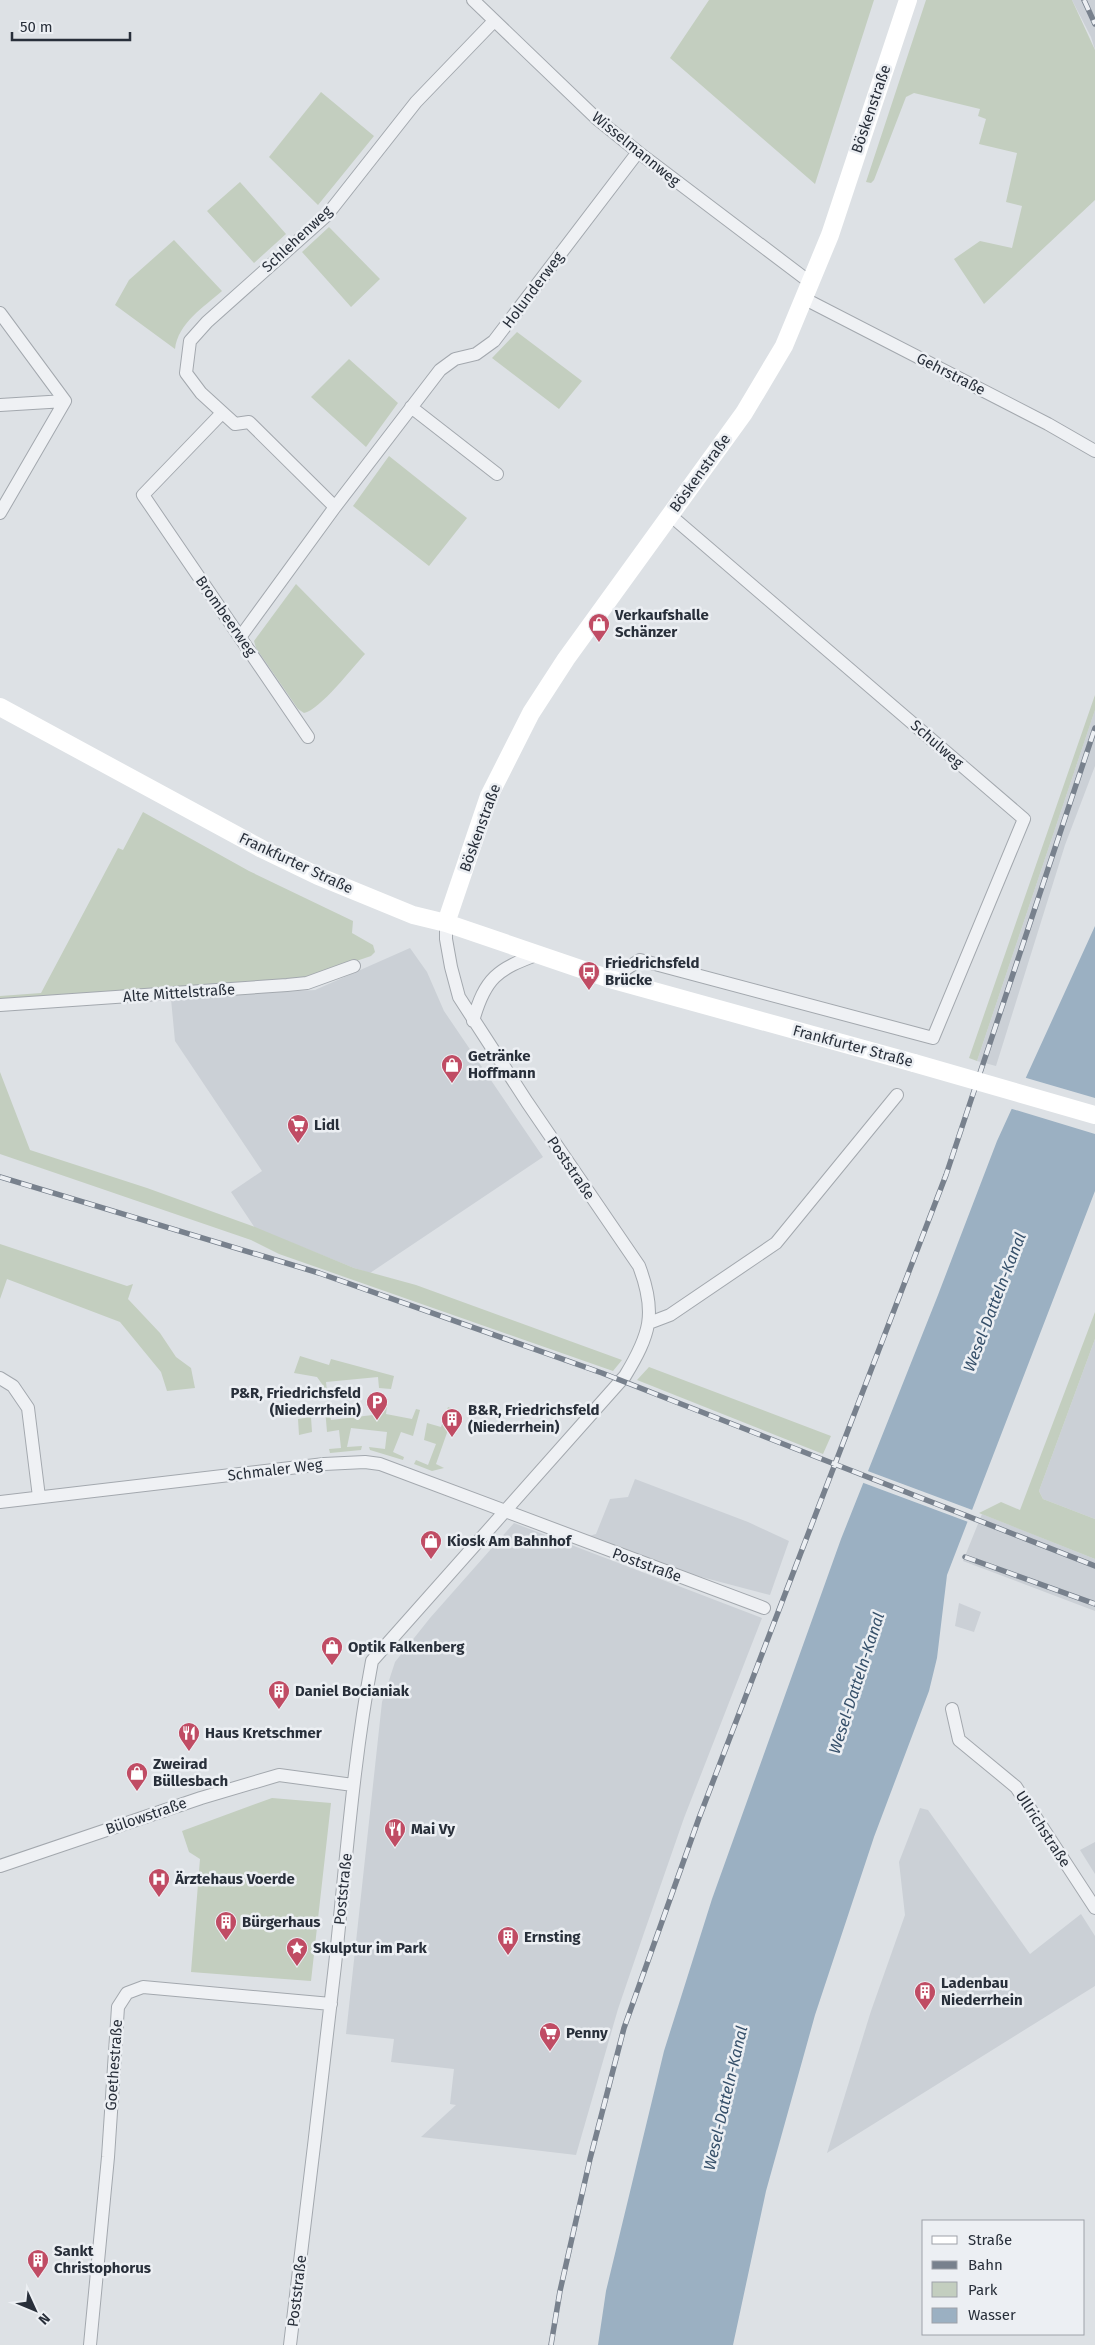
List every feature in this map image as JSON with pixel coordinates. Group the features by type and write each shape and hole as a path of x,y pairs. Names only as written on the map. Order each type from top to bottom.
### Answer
{"main road":[{"name":"Böskenstraße","path":"446,923 489,796 531,714 566,659 744,413 784,346 830,235 908,0"},
{"name":"Frankfurter Straße","path":"0,707 270,853 318,876 413,915 446,923 610,980 914,1063 1095,1115"}],"street":[{"name":"Wisselmannweg","path":"473,0 596,118 808,291"},
{"name":"Schlehenweg","path":"335,507 249,422 235,424 201,393 186,373 190,341 207,322 326,215 416,102 494,21"},
{"name":"Holunderweg","path":"241,636 335,507 440,370 454,359 476,354 494,341 638,152"},
{"name":"Gehrstraße","path":"808,291 1095,452"},
{"path":"0,313 65,401"},
{"path":"0,405 65,401"},
{"path":"0,513 65,401"},
{"path":"411,407 497,474"},
{"name":"Brombeerweg","path":"222,413 143,495 241,636 308,737"},
{"name":"Schulweg","path":"670,515 1024,819 933,1038"},
{"name":"Poststraße","path":"290,2345 331,2004 362,1716 372,1661 504,1510 625,1376 642,1348 649,1323 647,1289 638,1266 473,1021 459,997 451,967 446,923"},
{"path":"473,1021 484,988 496,975 514,963 539,954"},
{"name":"Frankfurter Straße","path":"610,980 640,960 933,1038"},
{"name":"Alte Mittelstraße","path":"0,1005 307,983 354,966"},
{"path":"649,1323 670,1315 776,1243 896,1095"},
{"path":"0,1378 14,1386 28,1408 39,1497"},
{"name":"Schmaler Weg","path":"0,1502 324,1464 365,1462 380,1464 504,1510"},
{"name":"Poststraße","path":"504,1510 764,1608"},
{"name":"Ullrichstraße","path":"952,1709 959,1740 1016,1787 1095,1908"},
{"name":"Bülowstraße","path":"0,1866 219,1792 279,1775 354,1785"},
{"name":"Goethestraße","path":"90,2345 108,2150 118,2007 127,1993 143,1987 331,2004"}],"shaded area":[{"path":"1072,0 1095,0 1095,50 1091,37"},
{"path":"1095,710 1095,766 1065,845 996,1066 977,1061"},
{"path":"410,948 427,972 444,1011 543,1157 370,1273 255,1228 231,1192 262,1171 175,1041 171,999 315,990"},
{"path":"1095,1339 1095,1519 1043,1499 1039,1491"},
{"path":"635,1479 748,1522 789,1541 770,1595 671,1569 586,1537 596,1534 610,1499 628,1497"},
{"path":"982,1514 1095,1559 1095,1611 963,1561"},
{"path":"514,1523 762,1618 684,1818 644,1933 618,2009 576,2155 421,2137 456,2105 450,2104 454,2069 391,2062 394,2039 346,2034 382,1702 395,1662 430,1618"},
{"path":"959,1603 981,1612 974,1632 955,1626"},
{"path":"920,1808 928,1810 1030,1954 1081,1914 1095,1936 1095,1986 827,2153 871,2011 905,1915 899,1862"},
{"path":"1095,1842 1095,1874 1080,1850"}],"green space":[{"path":"709,0 874,0 815,184 670,58"},
{"path":"926,0 1072,0 1095,50 1095,200 984,304 954,259 980,241 1012,248 1022,206 1006,202 1017,153 979,144 986,119 978,116 980,109 914,93 906,97 874,180 871,183 866,182"},
{"path":"321,92 374,136 318,205 269,157"},
{"path":"240,182 286,234 254,263 207,211"},
{"path":"329,227 380,279 351,307 302,252"},
{"path":"174,240 222,291 186,323 177,340 175,349 115,305 129,280"},
{"path":"517,332 582,381 559,409 492,358"},
{"path":"349,359 398,403 366,447 311,397"},
{"path":"389,456 467,518 429,566 353,506"},
{"path":"296,584 365,654 345,678 319,704 304,713 298,709 256,648 254,641"},
{"path":"1095,695 1095,710 977,1061 969,1058"},
{"path":"143,812 249,871 353,921 352,933 373,945 375,952 371,956 309,977 0,1001 0,996 41,993 118,848 123,850"},
{"path":"0,1072 30,1150 147,1188 255,1227 354,1268 416,1285 622,1360 613,1371 279,1254 251,1240 0,1154"},
{"path":"0,1244 127,1286 133,1284 128,1299 160,1333 176,1357 191,1368 195,1388 167,1391 161,1372 120,1322 7,1279 0,1299"},
{"path":"1095,1312 1095,1339 1039,1491 1043,1499 1095,1519 1095,1559 979,1513 1001,1502 1020,1510"},
{"path":"300,1356 329,1365 331,1359 394,1376 391,1389 379,1388 378,1377 326,1382 327,1391 322,1391 322,1384 317,1377 294,1373"},
{"path":"649,1367 831,1436 823,1454 637,1380"},
{"path":"382,1399 388,1399 386,1414 412,1419 416,1409 420,1410 413,1436 401,1432 393,1452 404,1457 403,1460 370,1450 369,1447 385,1449 387,1432 351,1428 347,1447 362,1446 361,1450 330,1453 329,1449 341,1448 339,1430 327,1432 325,1408 329,1408 331,1420 381,1414"},
{"path":"448,1407 455,1410 436,1464 444,1468 432,1471 414,1464 416,1460 428,1465 436,1444 424,1440 427,1423 441,1427"},
{"path":"311,1417 312,1432 299,1435 298,1419"},
{"path":"272,1798 331,1803 311,1981 191,1972 200,1859 189,1852 182,1831"}],"water":[{"name":"Wesel-Datteln-Kanal","path":"1095,926 1095,1191 947,1575 937,1658 929,1691 874,1837 815,2015 766,2191 733,2345 598,2345 606,2291 664,2051 712,1899 841,1539 997,1141"}],"pier":[{"path":"1023,1077 1095,1098 1095,1134 1009,1108"},
{"path":"865,1470 975,1511 971,1523 861,1482"}],"railway":[{"path":"1084,0 1095,24"},
{"path":"551,2345 560,2291 590,2159 624,2028 699,1818 946,1175 1095,728"},
{"path":"0,1177 319,1273 602,1373 1095,1566"},
{"path":"965,1557 1095,1604"}],"place":[{"name":"Verkaufshalle Schänzer","path":"599,643"},
{"name":"Friedrichsfeld Brücke","path":"589,991"},
{"name":"Getränke Hoffmann","path":"452,1084"},
{"name":"Lidl","path":"298,1144"},
{"name":"P&R, Friedrichsfeld (Niederrhein)","path":"377,1421"},
{"name":"B&R, Friedrichsfeld (Niederrhein)","path":"452,1438"},
{"name":"Kiosk Am Bahnhof","path":"431,1560"},
{"name":"Optik Falkenberg","path":"332,1666"},
{"name":"Daniel Bocianiak","path":"279,1710"},
{"name":"Haus Kretschmer","path":"189,1752"},
{"name":"Zweirad Büllesbach","path":"137,1792"},
{"name":"Mai Vy","path":"395,1848"},
{"name":"Ärztehaus Voerde","path":"159,1898"},
{"name":"Bürgerhaus","path":"226,1941"},
{"name":"Ernsting","path":"508,1956"},
{"name":"Skulptur im Park","path":"297,1967"},
{"name":"Ladenbau Niederrhein","path":"925,2011"},
{"name":"Penny","path":"550,2052"},
{"name":"Sankt Christophorus","path":"38,2279"}]}
